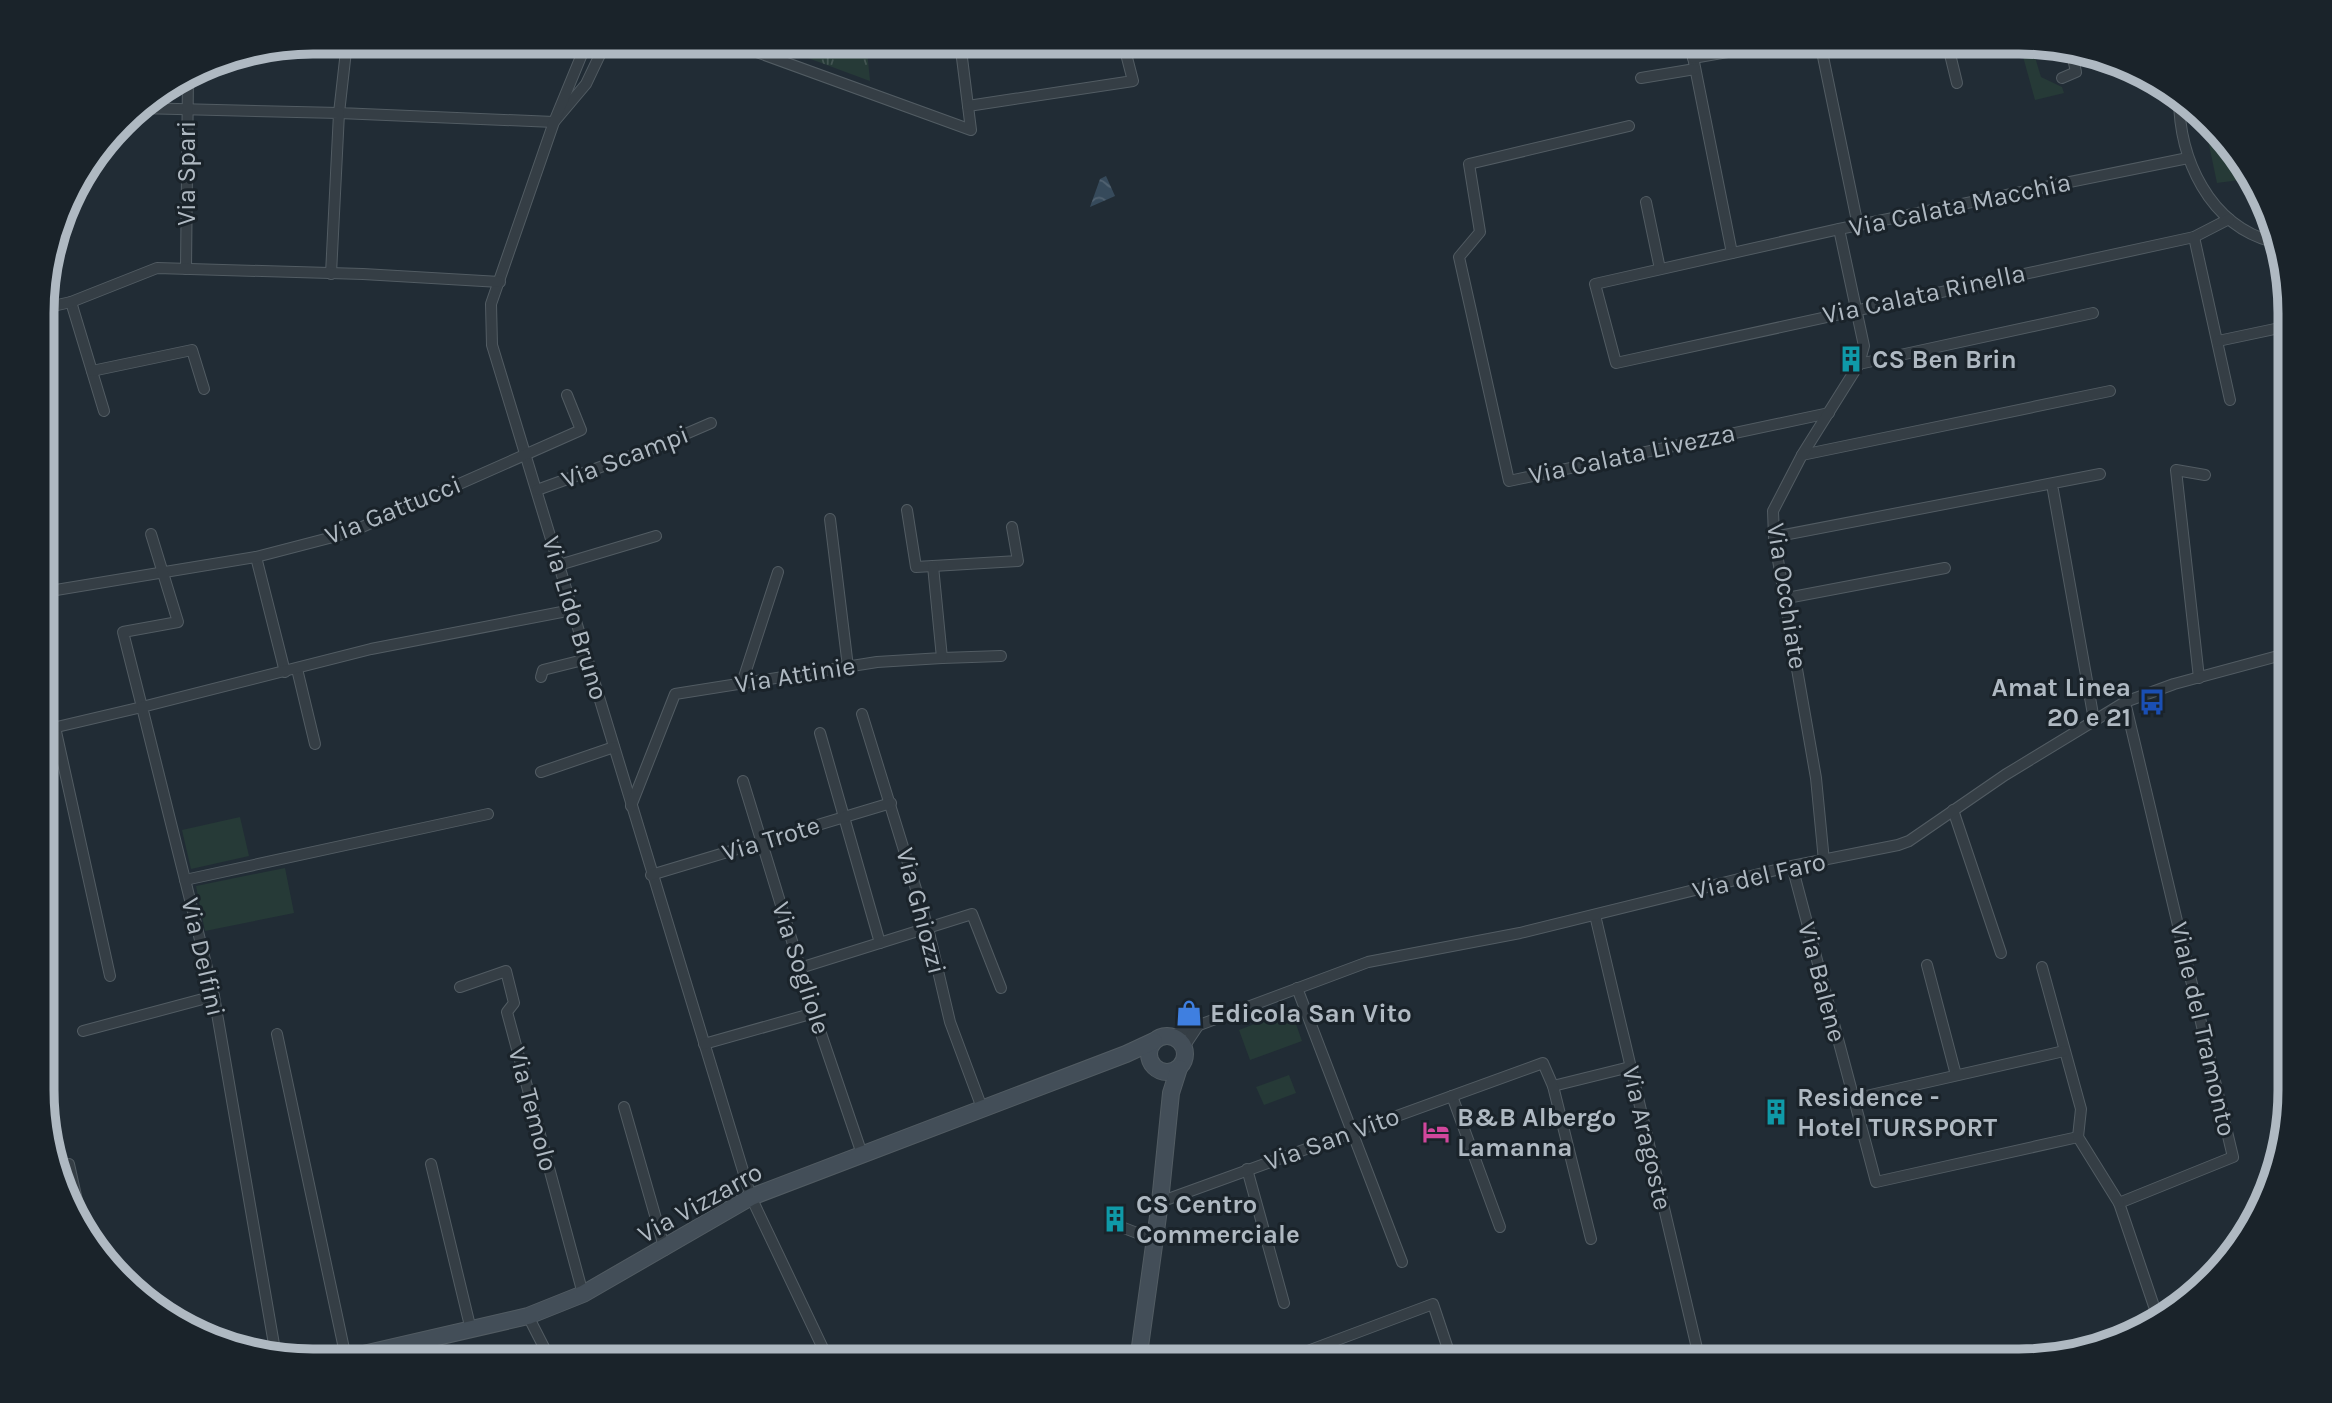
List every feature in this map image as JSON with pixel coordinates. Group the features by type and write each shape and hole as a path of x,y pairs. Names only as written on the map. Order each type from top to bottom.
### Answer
{"street":[{"path":"331,274 346,54"},
{"name":"Via Lido Bruno","path":"582,54 554,122 491,304 492,345 751,1197 823,1349"},
{"path":"155,109 554,122 586,84 600,54"},
{"path":"762,54 971,130 962,54"},
{"path":"968,106 1133,81 1126,54"},
{"path":"1692,54 1732,253"},
{"path":"1641,78 1736,54"},
{"path":"1822,54 1858,226"},
{"path":"1950,54 1957,83"},
{"path":"2062,78 2076,72 2073,60"},
{"name":"Via Spari","path":"186,269 188,87"},
{"path":"2180,111 2182,138 2188,158 2203,187 2229,219 2267,240"},
{"name":"Via Calata Livezza","path":"1629,126 1469,164 1480,232 1459,257 1509,481 1829,413"},
{"name":"Via Calata Macchia","path":"1616,363 1595,284 1839,229 2188,158"},
{"path":"1646,202 1660,269"},
{"name":"Via Calata Rinella","path":"1616,363 2194,237 2229,219"},
{"name":"Via Occhiate","path":"1824,861 1816,778 1787,598 1774,537 1773,511 1802,455 1859,364 1864,346 1839,229"},
{"path":"2194,237 2230,400"},
{"path":"54,306 71,302 157,268 500,282"},
{"path":"71,302 104,411"},
{"path":"1859,364 2093,313"},
{"path":"2218,341 2278,328"},
{"path":"92,372 192,350 204,388"},
{"path":"1802,455 2110,390"},
{"name":"Via Gattucci","path":"54,590 256,557 362,527 581,430 567,395"},
{"name":"Via Scampi","path":"537,490 653,448 711,423"},
{"path":"2199,678 2176,470 2205,475"},
{"path":"1774,537 2100,474"},
{"path":"2053,490 2094,720"},
{"path":"907,510 916,567 1018,561 1012,527"},
{"path":"830,519 848,667"},
{"path":"152,534 164,573"},
{"path":"559,565 656,536"},
{"path":"256,557 285,672"},
{"path":"933,566 942,658"},
{"path":"1787,598 1945,568"},
{"path":"742,683 778,572"},
{"name":"Via Delfini","path":"164,573 178,622 123,632 214,996 274,1346"},
{"path":"54,727 371,649 572,610"},
{"name":"Via Attinie","path":"631,806 675,694 848,667 942,658 1001,656"},
{"name":"Via del Faro","path":"1170,1036 1368,962 1595,915 1792,866 1909,841 1953,810 2124,702 2174,684 2278,656"},
{"path":"541,677 542,670 587,659"},
{"path":"298,669 315,744"},
{"name":"Viale del Tramonto","path":"2119,1203 2233,1157 2124,702"},
{"name":"Via Ghiozzi","path":"862,714 928,928 950,1022 982,1108"},
{"path":"821,733 880,943"},
{"path":"54,745 110,976"},
{"path":"541,772 614,747"},
{"name":"Via Sogliole","path":"743,781 814,1013 863,1154"},
{"name":"Via Trote","path":"651,875 891,803"},
{"path":"1953,810 2001,953"},
{"path":"185,880 488,814"},
{"name":"Via Balene","path":"1792,866 1876,1182 2078,1137"},
{"path":"800,968 972,915 1001,988"},
{"name":"Via Aragoste","path":"1595,915 1697,1349"},
{"path":"1927,965 1956,1074"},
{"path":"2042,967 2081,1109 2078,1137 2119,1203 2155,1310"},
{"name":"Via Temolo","path":"460,987 506,971 513,1003 507,1012 583,1294"},
{"path":"1297,988 1402,1262"},
{"path":"83,1031 214,996"},
{"path":"704,1044 814,1013"},
{"path":"1140,1349 1160,1202 1171,1093 1179,1068 1185,1060 1184,1048 1198,1027"},
{"path":"277,1034 338,1349"},
{"path":"1170,1036 1184,1048"},
{"name":"Via Vizzarro","path":"385,1349 528,1316 583,1294 665,1250 751,1197 1170,1036"},
{"path":"1154,1041 1149,1058 1161,1072 1171,1093"},
{"path":"1853,1099 2064,1051"},
{"path":"1126,1054 1149,1058"},
{"name":"Via San Vito","path":"1160,1202 1543,1063 1553,1086"},
{"path":"1591,1239 1553,1086 1630,1067"},
{"path":"1161,1072 1171,1072 1179,1068"},
{"path":"1452,1096 1500,1227"},
{"path":"624,1107 665,1250"},
{"path":"69,1164 75,1191"},
{"path":"431,1164 471,1330"},
{"path":"1247,1169 1284,1303"},
{"path":"1124,1228 1155,1240"},
{"path":"1324,1349 1433,1304 1448,1349"},
{"path":"528,1316 545,1349"}],"green space":[{"path":"797,54 867,54 870,81"},
{"path":"2022,54 2034,55 2041,77 2062,87 2064,93 2035,100"},
{"path":"2208,140 2214,142 2240,180 2217,183"},
{"path":"240,817 249,856 191,869 182,830"},
{"path":"285,868 294,913 205,931 196,886"},
{"path":"1291,1010 1302,1041 1250,1060 1239,1030"},
{"path":"1289,1075 1296,1093 1264,1105 1256,1087"}],"water":[{"path":"1106,176 1115,196 1090,207 1100,179"}],"place":[{"name":"CS Ben Brin","path":"1851,359"},
{"name":"Amat Linea 20 e 21","path":"2152,702"},
{"name":"Edicola San Vito","path":"1189,1013"},
{"name":"Residence - Hotel TURSPORT","path":"1776,1112"},
{"name":"B&B Albergo Lamanna","path":"1436,1132"},
{"name":"CS Centro Commerciale","path":"1115,1219"}]}
